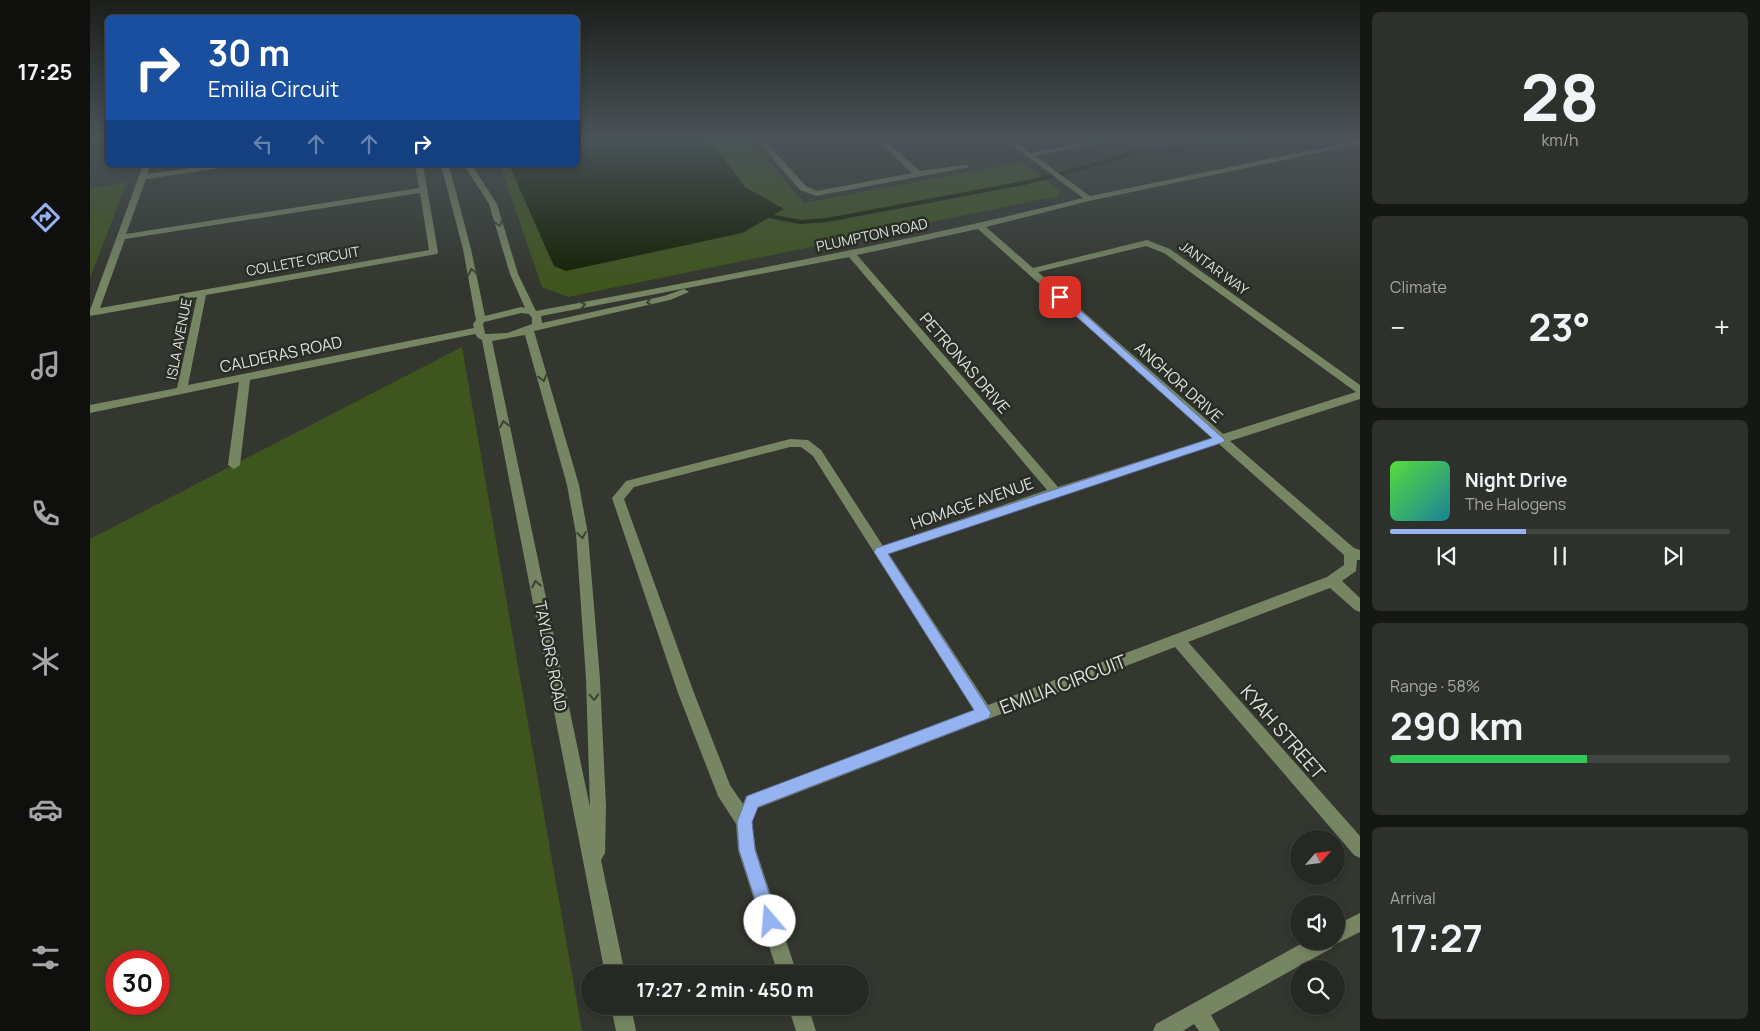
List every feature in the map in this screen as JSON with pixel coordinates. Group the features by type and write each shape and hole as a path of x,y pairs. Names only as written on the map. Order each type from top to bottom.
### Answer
{"street":[{"path":"92,312 141,186"},
{"name":"COLLETE CIRCUIT","path":"92,312 434,252 423,186"},
{"name":"TAYLORS ROAD","path":"451,186 467,249 482,330 613,965"},
{"path":"482,186 493,204 514,274 538,321 531,330"},
{"path":"800,186 816,194 856,186"},
{"path":"1071,186 1089,199"},
{"name":"PLUMPTON ROAD","path":"482,330 521,310 533,313 851,254 1150,186"},
{"path":"122,237 424,190"},
{"name":"ANGHOR DRIVE","path":"980,226 1220,440 1355,554"},
{"name":"JANTAR WAY","path":"1031,271 1147,243 1167,251 1360,390"},
{"name":"PETRONAS DRIVE","path":"851,254 1056,492"},
{"path":"482,330 531,330 667,298 730,277"},
{"name":"ISLA AVENUE","path":"182,391 202,293"},
{"name":"CALDERAS ROAD","path":"90,410 482,330"},
{"path":"531,330 573,485 582,534 592,669 598,806 594,872"},
{"path":"234,465 244,378"},
{"name":"HOMAGE AVENUE","path":"880,552 1056,492 1360,395"},
{"path":"785,965 747,850 744,822 724,790 686,693 618,498 630,484 790,443 804,443 817,453 984,713"},
{"name":"EMILIA CIRCUIT","path":"744,822 752,802 1332,581 1351,567 1355,554"},
{"path":"1332,581 1360,606"},
{"name":"KYAH STREET","path":"1177,640 1360,849"},
{"path":"1345,930 1360,922"},
{"path":"1163,1031 1309,950"},
{"path":"1198,1012 1210,1031"},
{"path":"623,1015 626,1031"},
{"path":"801,1015 806,1031"}],"green space":[{"path":"125,186 90,278 90,188"},
{"path":"507,186 790,186 804,203 893,186 1053,186 1060,191 1058,196 568,297 542,287"},
{"path":"462,347 582,1031 90,1031 90,539"}],"shaded area":[{"path":"518,186 744,186 784,209 742,233 566,271 554,266"}],"waterway":[{"path":"764,215 800,222 827,220 1007,186"}],"route":[{"path":"770,921 747,850 744,822 752,802 984,713 880,552 1056,492 1220,440 1060,297"}]}
